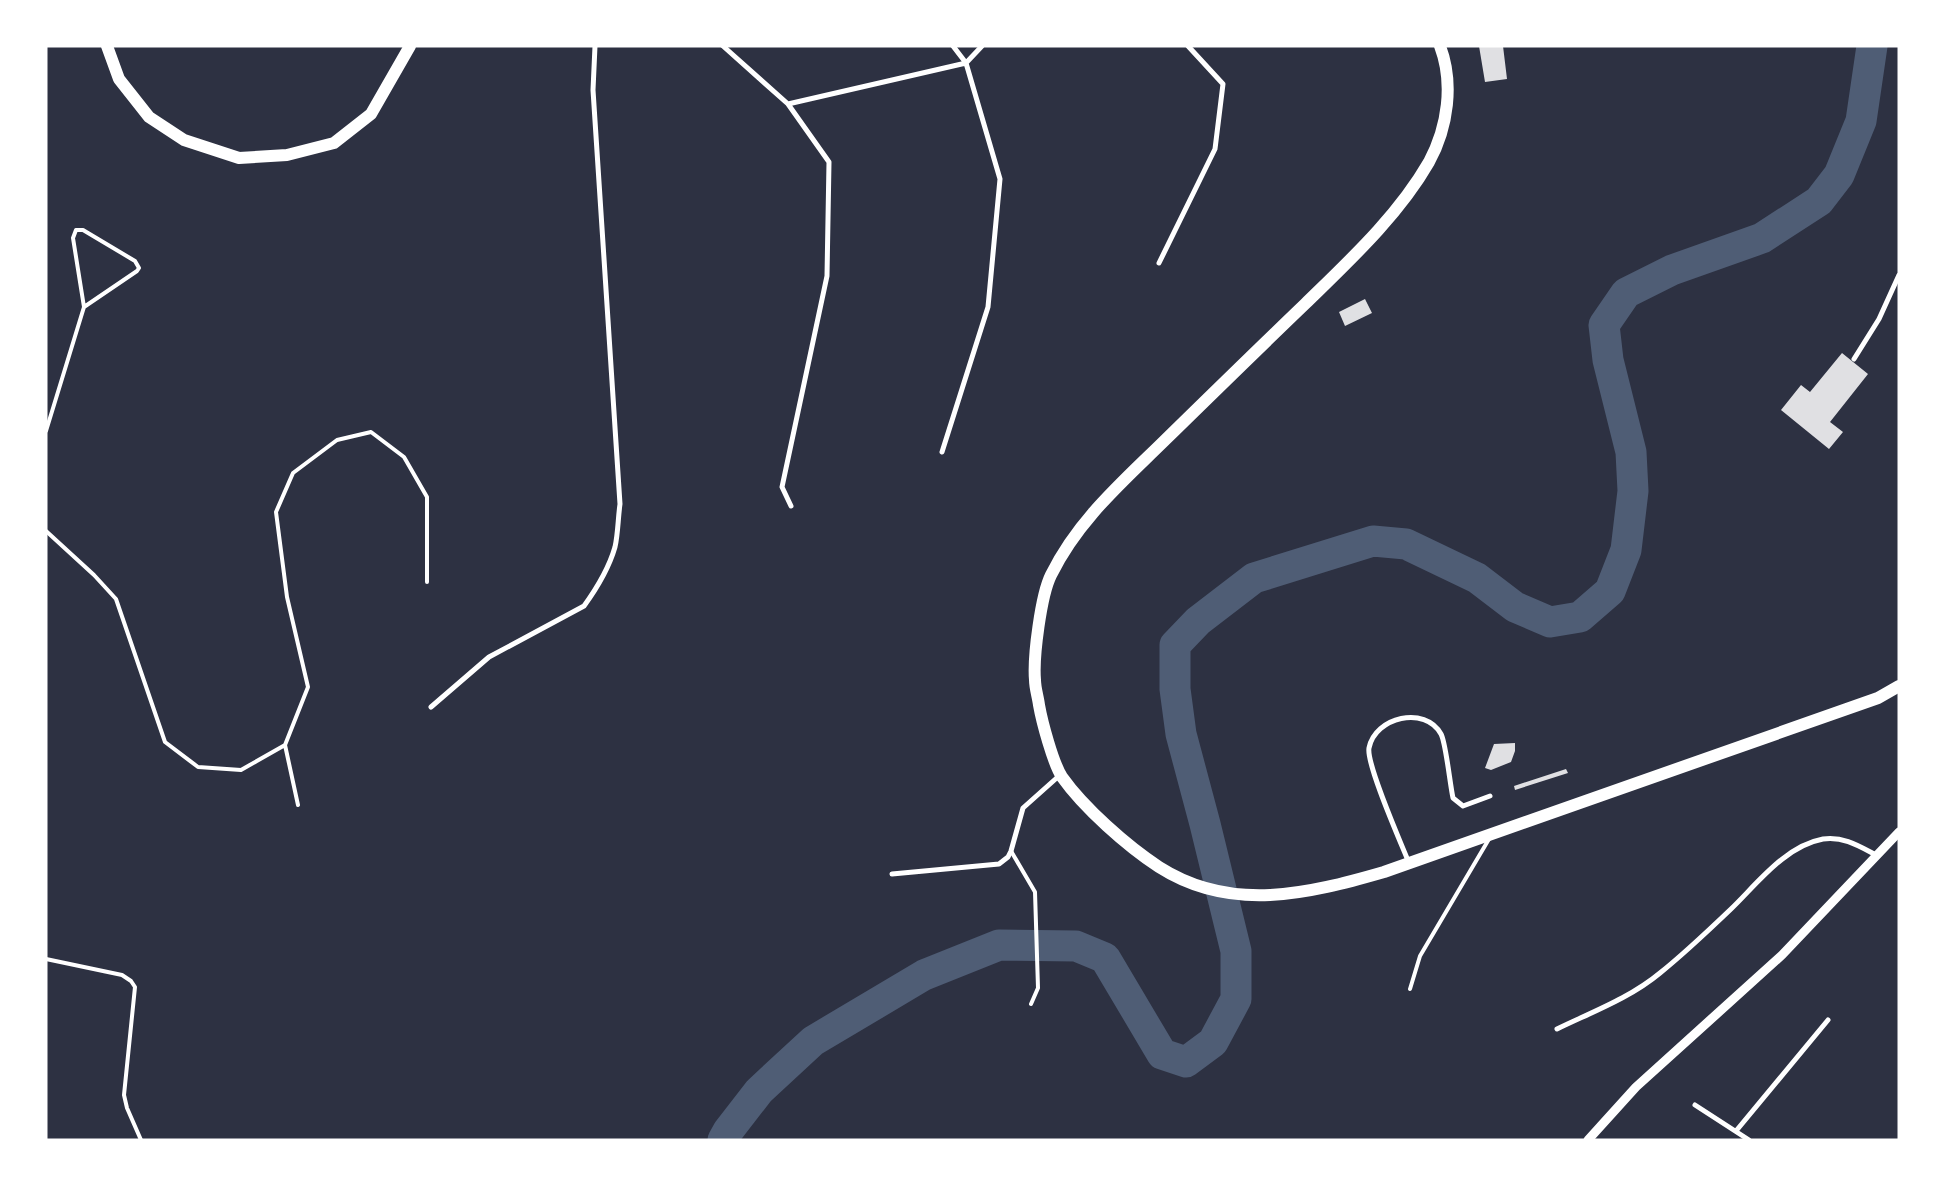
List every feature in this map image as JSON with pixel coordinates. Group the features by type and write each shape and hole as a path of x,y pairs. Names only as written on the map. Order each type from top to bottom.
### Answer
{"main road":[{"path":"106,46 119,79 149,117 184,140 239,158 287,155 334,143 371,114 410,46"},
{"path":"1440,46 1444,57 1449,92 1443,126 1430,160 1402,202 1346,264 1115,488 1076,532 1049,578 1039,623 1034,678 1042,720 1060,774 1086,805 1124,840 1148,860 1175,877 1204,888 1241,895 1286,895 1332,888 1384,872 1878,698 1899,686"}],"street":[{"path":"431,707 488,657 584,606 608,566 615,546 620,504 593,90 595,46"},
{"path":"723,46 788,104 829,162 826,276 782,487 791,506"},
{"path":"942,452 988,307 1000,179 966,64 953,46"},
{"path":"788,104 966,64 982,46"},
{"path":"1159,263 1215,149 1222,84 1188,46"},
{"path":"1854,360 1879,319 1899,275"},
{"path":"1409,863 1375,777 1368,749 1374,736 1384,727 1398,718 1406,717 1414,717 1431,723 1441,735 1453,798 1463,806 1490,796"},
{"path":"892,874 999,864 1008,857 1011,851 1023,808 1060,774"},
{"path":"1588,1140 1636,1087 1782,955 1899,832"},
{"path":"1557,1030 1631,994 1660,974 1731,909 1764,875 1799,848 1823,839 1845,839 1876,855"},
{"path":"1736,1131 1828,1020"},
{"path":"1695,1105 1749,1140"}],"lane":[{"path":"46,431 84,307 73,238 76,230 83,230 135,261 139,268 84,307"},
{"path":"298,805 285,745 308,687 287,596 276,512 292,473 337,440 371,432 404,457 427,497 428,582"},
{"path":"46,531 94,575 116,599 165,742 198,767 241,770 285,745"},
{"path":"1410,990 1420,956 1493,833"},
{"path":"1011,851 1035,892 1038,988 1031,1004"},
{"path":"46,959 122,975 131,981 135,987 124,1095 127,1108 141,1140"}],"building":[{"path":"1479,46 1503,46 1507,79 1485,82"},
{"path":"1365,299 1372,313 1345,326 1339,312"},
{"path":"1842,353 1868,374 1830,422 1843,432 1829,449 1781,410 1801,385 1810,392"},
{"path":"1515,743 1515,751 1511,762 1491,770 1485,768 1494,744"},
{"path":"1566,769 1568,773 1515,790 1514,786"}],"waterway":[{"path":"723,1140 759,1091 813,1041 924,975 999,945 1076,946 1105,958 1162,1054 1186,1062 1213,1042 1236,999 1236,951 1181,734 1175,689 1175,645 1198,621 1254,578 1373,541 1406,544 1477,578 1515,607 1550,622 1580,617 1610,591 1626,550 1633,491 1631,452 1608,360 1604,325 1626,293 1672,270 1762,238 1819,201 1839,175 1861,121 1872,46"}]}
